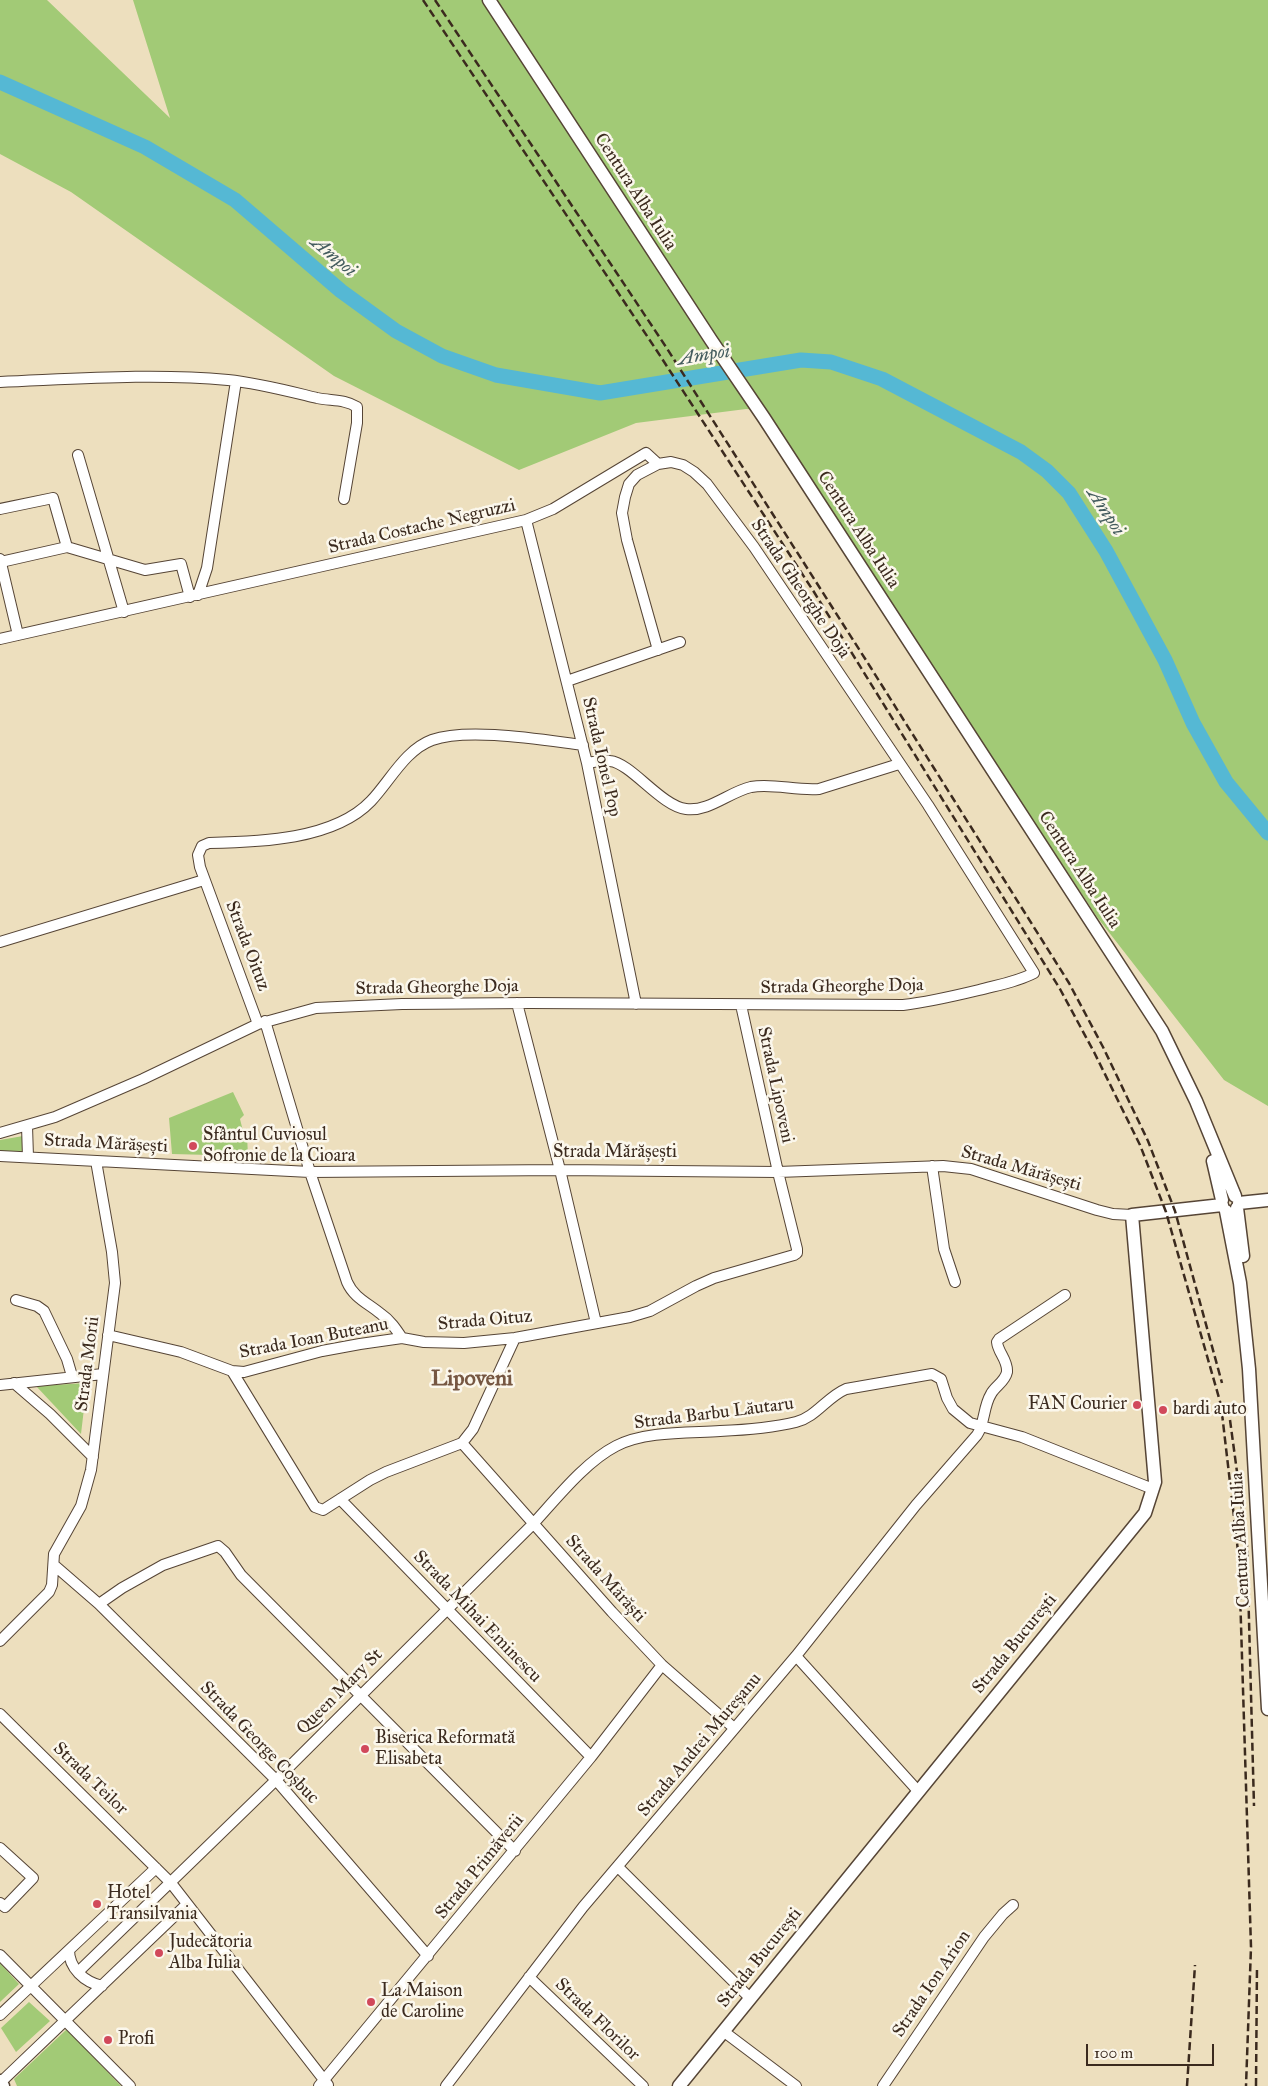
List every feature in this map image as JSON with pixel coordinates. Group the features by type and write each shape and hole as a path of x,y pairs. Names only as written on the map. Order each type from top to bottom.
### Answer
{"main road":[{"name":"Centura Alba Iulia","path":"489,0 764,418 1134,987 1162,1031 1188,1085 1230,1204 1249,1369 1268,1709"},
{"name":"Strada Mărășești","path":"1132,1215 1268,1200"},
{"name":"Strada București","path":"679,2086 1145,1513 1154,1489 1154,1472 1132,1215"},
{"path":"0,2082 3,2086"}],"street":[{"path":"0,382 126,377 196,378 236,381 288,390 319,398 349,402 357,407 357,423 344,499"},
{"path":"194,596 207,568 236,381"},
{"name":"Strada Costache Negruzzi","path":"0,639 526,520 553,509 646,453 658,464"},
{"path":"78,455 124,612"},
{"name":"Strada Gheorghe Doja","path":"0,1133 55,1117 143,1079 262,1022 332,1006 517,1003 741,1005 920,1003 1010,982 1034,973 928,805 754,547 707,484 694,472 683,465 671,462 658,464"},
{"path":"658,464 637,476 629,484 624,496 622,513 627,540 658,650"},
{"path":"0,509 53,498 67,546"},
{"name":"Strada Ionel Pop","path":"526,520 583,745 636,1004"},
{"path":"18,635 0,561 67,546 146,570 181,564 194,596"},
{"path":"567,681 680,642"},
{"name":"Strada Oituz","path":"583,745 514,737 473,735 447,736 432,740 413,751 370,803 347,819 304,833 268,841 209,843 202,846 198,855 204,880 262,1022 310,1172 351,1291 382,1314 402,1338 424,1342 464,1343 515,1338 644,1313 705,1282 797,1253 778,1172"},
{"path":"587,764 611,761 622,765 669,801 685,809 699,808 751,787 819,789 899,764"},
{"path":"0,942 204,880"},
{"path":"517,1003 560,1170 596,1323"},
{"name":"Strada Lipoveni","path":"741,1005 778,1172"},
{"path":"27,1126 28,1157"},
{"name":"Strada Mărășești","path":"0,1156 310,1172 560,1170 778,1172 956,1166 971,1169 1097,1210 1132,1215"},
{"name":"Strada Morii","path":"0,1641 49,1592 52,1585 54,1554 81,1506 88,1483 93,1457 115,1271 96,1161"},
{"path":"932,1166 944,1249 955,1282"},
{"name":"Strada Andrei Mureșanu","path":"446,2086 583,1906 796,1656 916,1505 982,1428 983,1414 990,1395 1005,1377 1007,1371 1005,1360 997,1342 1003,1336 1065,1295"},
{"path":"16,1300 37,1306 44,1311 67,1359 72,1376"},
{"name":"Strada Ioan Buteanu","path":"108,1335 181,1352 232,1371 244,1372 322,1351 402,1338"},
{"path":"340,1499 386,1472 462,1443 473,1429 515,1338"},
{"name":"Strada Ioan Buteanu","path":"232,1371 315,1507 320,1510 326,1509 340,1499"},
{"path":"0,1385 103,1374"},
{"name":"Strada Barbu Lăutaru","path":"533,1524 591,1464 620,1444 659,1435 738,1430 796,1422 809,1416 835,1394 846,1389 932,1374 942,1379 947,1398 953,1409 970,1423 982,1428"},
{"path":"14,1383 50,1414 93,1457"},
{"path":"982,1428 1022,1437 1154,1489"},
{"name":"Strada Mărăști","path":"462,1443 662,1665 734,1728"},
{"name":"Strada Mihai Eminescu","path":"340,1499 591,1757"},
{"name":"Queen Mary St","path":"78,1972 276,1780 533,1524"},
{"path":"99,1604 162,1565 218,1546 225,1552 241,1575 514,1851"},
{"name":"Strada George Coșbuc","path":"54,1565 99,1604 276,1780 428,1956"},
{"path":"796,1656 918,1791"},
{"name":"Strada Primăverii","path":"324,2084 591,1757 662,1665"},
{"name":"Strada Teilor","path":"0,1714 171,1883 324,2084"},
{"path":"0,1848 33,1878 5,1907 0,1903"},
{"path":"618,1867 750,1998"},
{"path":"0,2015 156,1868"},
{"path":"0,2082 187,1904"},
{"name":"Strada Ion Arion","path":"883,2086 984,1937 1013,1905"},
{"path":"69,1950 71,1962 86,1988 85,2002"},
{"path":"0,1955 130,2086"},
{"path":"53,1965 66,1966 78,1972 91,1983 102,1986"},
{"name":"Strada Florilor","path":"529,1977 643,2086"},
{"name":"Strada București","path":"724,2031 796,2086"}],"green space":[{"path":"0,0 47,0 170,118 133,0 1268,0 1268,1106 1224,1080 1097,917 889,602 767,410 746,409 636,423 519,470 334,376 71,192 0,154"},
{"path":"233,1092 244,1115 240,1119 243,1131 247,1135 248,1156 172,1154 169,1118"},
{"path":"23,1136 25,1151 0,1151 0,1140"},
{"path":"87,1383 81,1434 36,1386"},
{"path":"0,1963 19,1984 0,2002"},
{"path":"29,2002 50,2021 16,2052 1,2028"},
{"path":"67,2029 121,2086 17,2086 14,2079"}],"waterway":[{"name":"Ampoi","path":"0,82 145,147 235,200 341,291 396,331 442,356 496,375 600,393 801,360 831,362 882,379 1021,452 1047,471 1069,493 1106,551 1165,660 1193,723 1226,782 1268,833"}],"railway":[{"path":"423,0 657,351 814,592 1060,989 1094,1052 1140,1145 1166,1212 1221,1405 1239,1560 1251,1947 1246,2086"},
{"path":"435,0 666,347 1069,983 1103,1047 1148,1141 1175,1211 1222,1383"},
{"path":"1230,1420 1247,1546 1254,1806"},
{"path":"1187,2086 1195,1965"},
{"path":"1256,2086 1257,1966"}],"place":[{"name":"Sfântul Cuviosul Sofronie de la Cioara","path":"193,1146"},
{"name":"FAN Courier","path":"1137,1405"},
{"name":"bardi auto","path":"1163,1410"},
{"name":"Biserica Reformată Elisabeta","path":"365,1749"},
{"name":"Hotel Transilvania","path":"97,1904"},
{"name":"Judecătoria Alba Iulia","path":"159,1953"},
{"name":"La Maison de Caroline","path":"371,2002"},
{"name":"Profi","path":"108,2040"}],"district":[{"name":"Lipoveni","path":"472,1380"}]}
